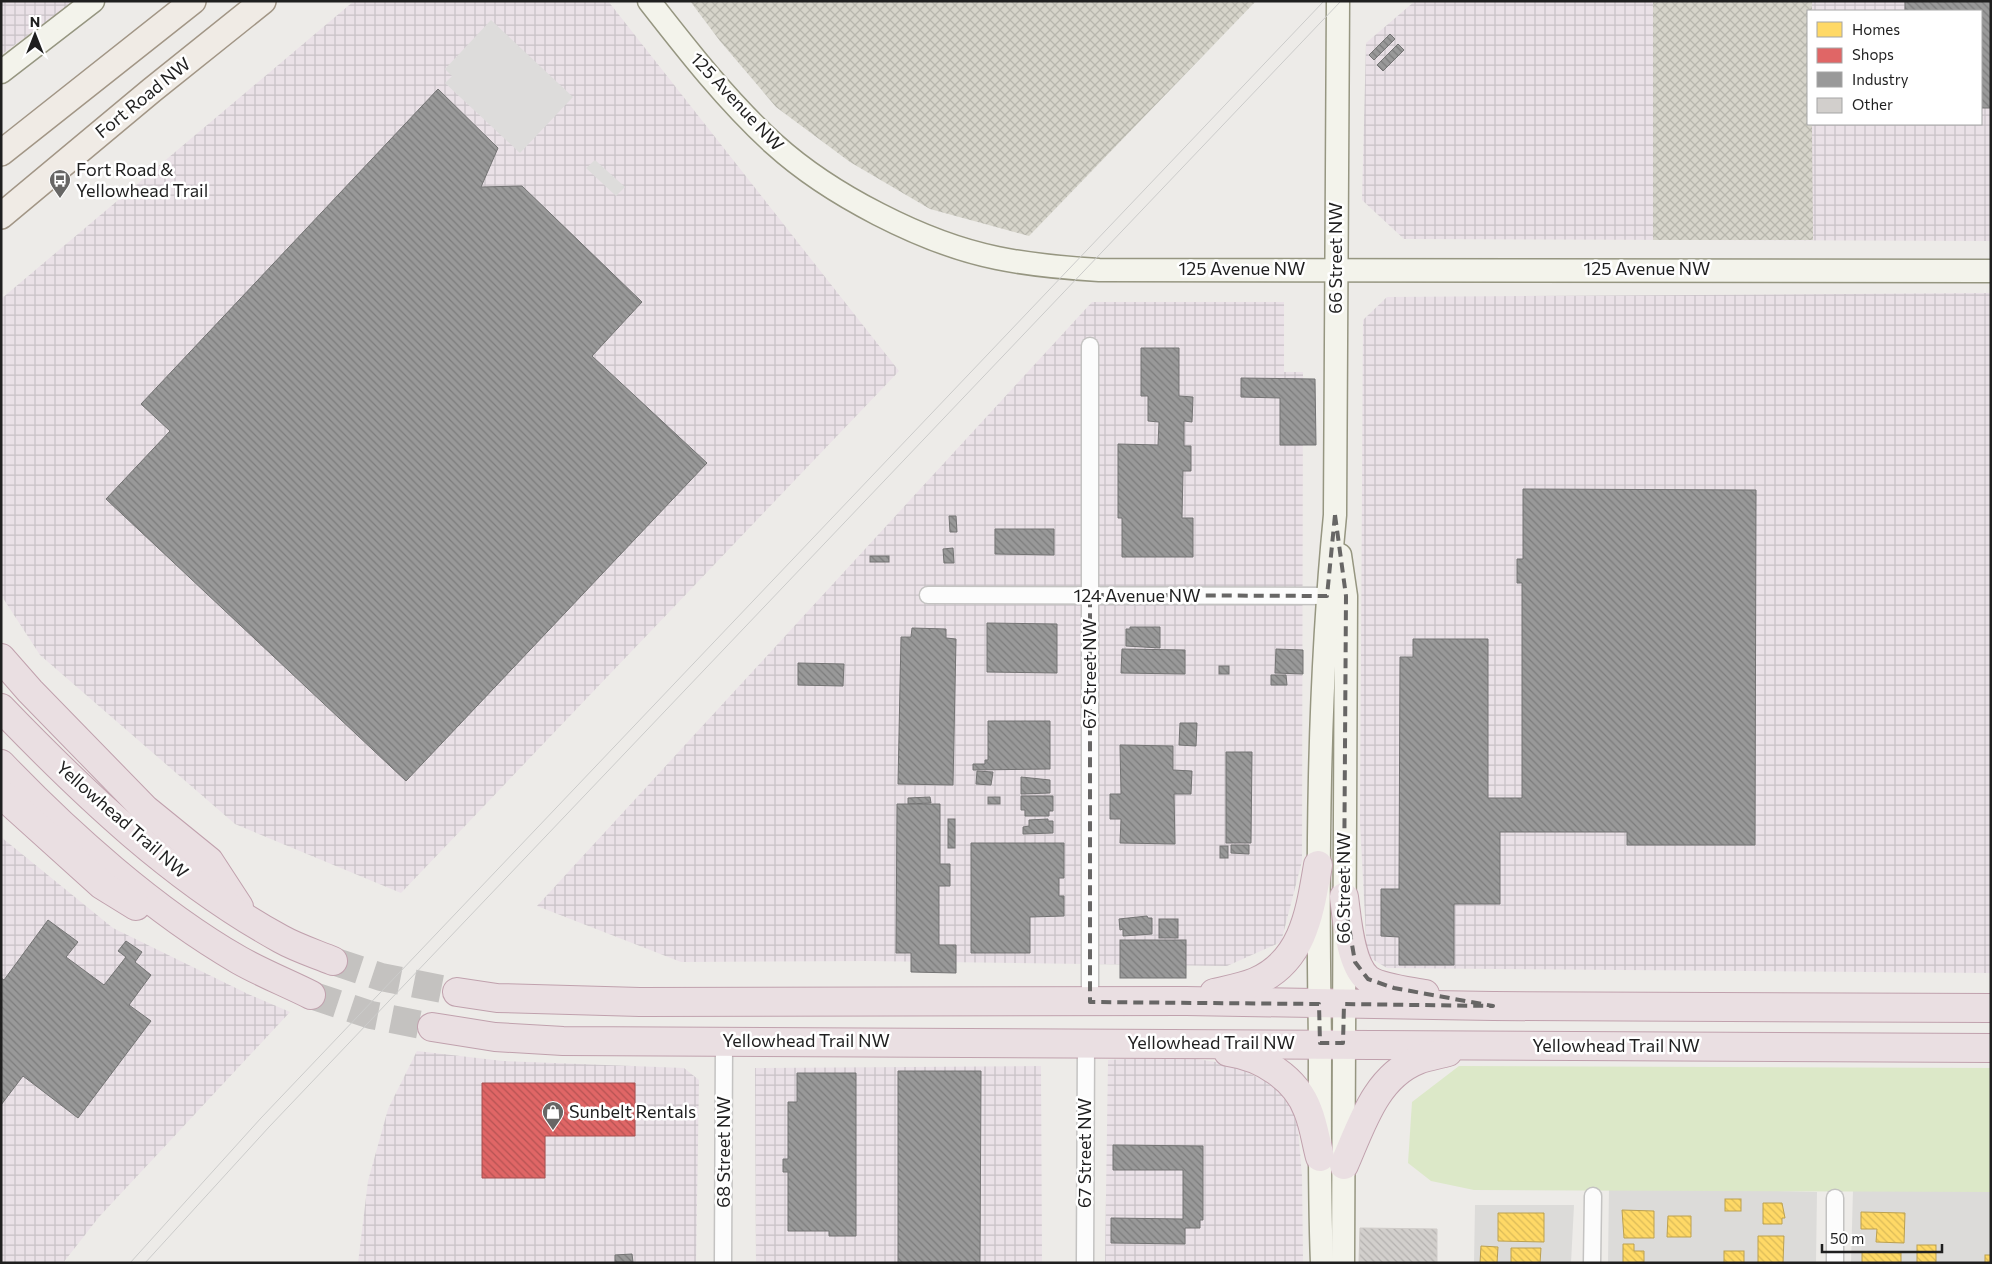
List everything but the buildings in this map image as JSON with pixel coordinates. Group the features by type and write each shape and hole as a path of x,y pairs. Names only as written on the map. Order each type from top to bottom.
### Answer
{"highway":[{"path":"1,658 30,691 145,809 208,862 247,919"},
{"name":"Yellowhead Trail NW","path":"1,708 44,752 118,822 170,866 247,919 283,940 333,961"},
{"path":"1,764 102,860 172,915 239,960"},
{"path":"1,794 102,885 156,918 311,995"},
{"path":"1186,1001 1255,982 1278,968 1294,949 1307,923 1318,865"},
{"path":"1344,897 1356,962 1368,979 1394,988 1493,1006"},
{"path":"456,992 497,998 567,1001 1186,1001 1493,1006 1991,1008"},
{"name":"Yellowhead Trail NW","path":"432,1027 495,1037 563,1040 1991,1048"},
{"path":"1183,1044 1252,1057 1282,1076 1293,1085 1332,1161 1390,1079 1418,1060 1474,1045"}],"main road":[{"path":"1,72 93,1"},
{"path":"1,153 193,1"},
{"name":"Fort Road NW","path":"1,216 138,101 263,1"},
{"name":"125 Avenue NW","path":"649,1 716,84 775,145 848,197 928,236 996,258 1069,268 1991,271"},
{"name":"66 Street NW","path":"1331,1004 1344,897 1335,515 1338,1"},
{"name":"66 Street NW","path":"1336,596 1318,865 1331,1004 1332,1161 1343,1263"},
{"name":"66 Street NW","path":"1322,1263 1332,1161"}],"street":[{"name":"67 Street NW","path":"1090,346 1090,1002"},
{"name":"124 Avenue NW","path":"928,595 1336,596"},
{"name":"68 Street NW","path":"723,1263 724,1041"},
{"name":"67 Street NW","path":"1085,1263 1086,1043"},
{"path":"1592,1263 1593,1196"},
{"path":"1835,1198 1835,1263"}],"highlighted area":[{"path":"1335,515 1346,596 1344,897 1355,962 1368,979 1394,988 1493,1006 1344,1004 1343,1043 1320,1043 1319,1004 1090,1002 1090,595 1327,596"}],"shaded area":[{"path":"1,1 75,1 1,55"},
{"path":"354,1 608,1 899,371 401,893 235,824 40,655 1,595 1,299"},
{"path":"690,1 1256,1 1029,236 930,209 850,162 776,107 720,41"},
{"path":"1415,1 1991,1 1991,241 1404,239 1362,200 1366,43"},
{"path":"1653,1 1812,1 1812,10 1807,10 1807,125 1812,125 1813,240 1653,240"},
{"path":"491,20 573,97 520,153 445,83 452,76 445,69"},
{"path":"595,160 625,187 616,196 586,168"},
{"path":"1991,293 1991,973 1387,968 1367,956 1360,822 1363,320 1387,297"},
{"path":"1092,302 1284,302 1284,372 1303,372 1302,861 1281,942 1227,966 867,961 681,962 537,906"},
{"path":"1,837 113,928 248,994 290,1012 99,1217 63,1263 1,1263"},
{"path":"417,1051 503,1061 684,1068 699,1080 696,1263 358,1263 368,1181 388,1109"},
{"path":"1176,1056 1230,1064 1279,1088 1297,1117 1302,1176 1303,1263 1105,1263 1108,1060"},
{"path":"1041,1066 1042,1263 756,1263 755,1068"},
{"path":"1609,1187 1817,1192 1816,1263 1608,1263"},
{"path":"1991,1189 1991,1263 1851,1263 1853,1190"},
{"path":"1475,1205 1574,1205 1571,1263 1474,1263"}],"green space":[{"path":"1459,1066 1991,1068 1991,1192 1474,1190 1431,1181 1408,1163 1412,1102"}],"tunnel":[{"path":"333,961 381,977 457,992"},
{"path":"311,995 371,1015 432,1027"}],"tram line":[{"path":"130,1263 261,1118 1324,1"},
{"path":"145,1263 269,1127 1341,1"}],"place":[{"name":"Fort Road & Yellowhead Trail","path":"60,199"},
{"name":"Sunbelt Rentals","path":"553,1131"}]}
